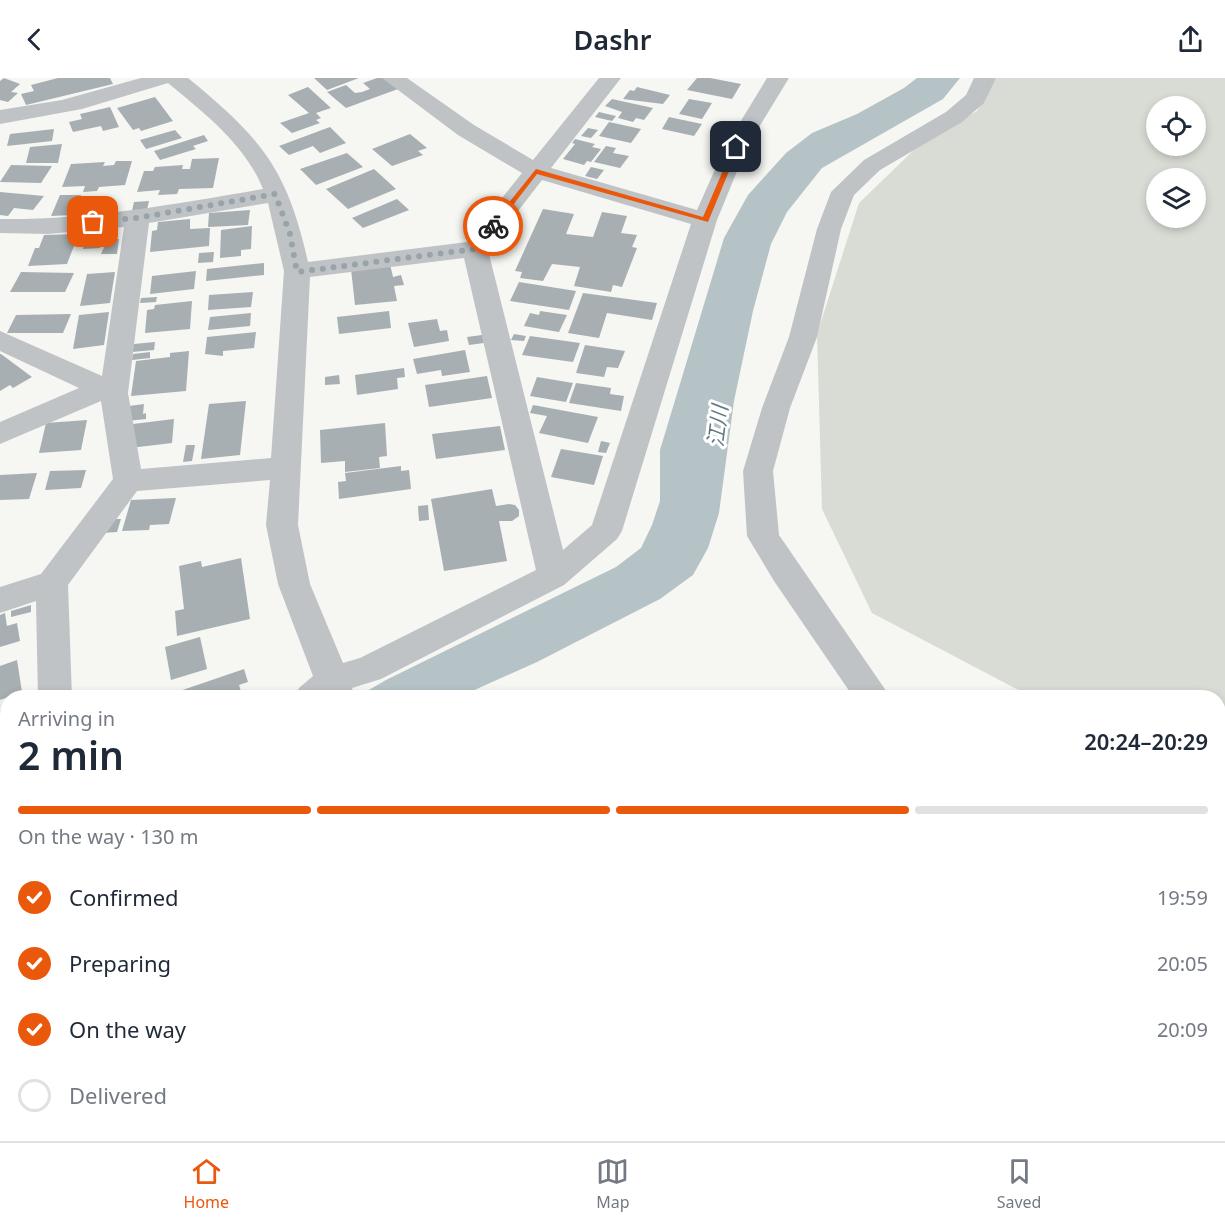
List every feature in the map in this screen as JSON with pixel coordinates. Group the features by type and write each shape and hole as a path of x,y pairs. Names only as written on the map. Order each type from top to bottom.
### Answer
{"street":[{"path":"0,117 43,113 162,78"},
{"path":"175,78 237,133 262,163 290,234 297,272 282,525 294,584 326,690"},
{"path":"393,78 466,130 536,171 705,220"},
{"path":"297,272 475,249 610,78"},
{"path":"331,690 553,576 606,531 705,220 736,147 778,78"},
{"path":"868,690 785,572 763,536 759,471 776,408 803,337 828,229 843,192 872,165 954,117 976,98 985,78"},
{"path":"0,226 48,227 137,218 275,194"},
{"path":"128,481 109,391 137,218"},
{"path":"475,249 553,576"},
{"path":"0,340 109,391"},
{"path":"0,434 109,391"},
{"path":"0,600 52,583 128,481 285,468"},
{"path":"52,583 55,690"}],"shaded area":[{"path":"996,78 1225,78 1225,690 1019,690 872,613 822,509 817,334 859,203 917,147 977,111"}],"water":[{"name":"江川","path":"917,78 960,78 943,99 822,168 787,212 771,244 753,311 734,401 719,513 708,548 693,575 660,599 537,662 475,690 369,690 616,567 641,548 660,501 660,450 724,238 748,195 786,153 812,133 857,114 904,88"}],"building":[{"path":"4,78 20,84 11,92 18,93 8,102 0,100 0,81"},
{"path":"58,78 110,78 113,84 26,105 21,94 34,91 31,85"},
{"path":"314,78 359,78 327,90"},
{"path":"384,78 398,89 346,108 327,92 346,85 355,93 362,92 370,89 363,83"},
{"path":"697,78 741,84 732,99 687,90"},
{"path":"308,87 331,108 316,113 321,118 316,120 320,123 292,133 280,123 309,113 288,95"},
{"path":"637,87 670,95 663,104 623,99 630,90 634,91"},
{"path":"155,97 173,121 141,131 139,128 133,130 117,108"},
{"path":"612,99 653,108 644,120 636,118 633,122 618,118 622,112 605,106"},
{"path":"689,99 712,103 702,119 679,114"},
{"path":"110,107 119,127 103,131 101,126 73,132 69,122 82,119 80,114"},
{"path":"599,112 616,116 612,121 595,117"},
{"path":"669,117 702,124 694,136 662,129"},
{"path":"609,122 641,129 631,143 599,136"},
{"path":"330,127 346,143 320,153 313,146 289,155 279,146"},
{"path":"588,128 598,130 591,138 581,136"},
{"path":"54,129 52,141 7,146 10,134"},
{"path":"175,130 182,138 146,149 140,140"},
{"path":"410,134 427,148 418,151 423,155 392,166 372,149"},
{"path":"204,135 208,141 193,146 196,149 160,160 154,151"},
{"path":"575,139 595,144 592,147 601,149 591,162 587,161 584,165 563,159 575,144 572,143"},
{"path":"62,144 58,163 26,163 30,147"},
{"path":"606,146 616,148 613,153 629,156 620,168 594,162"},
{"path":"347,153 363,167 316,185 300,169"},
{"path":"219,158 213,188 179,189 177,194 158,195 160,190 137,192 144,171 153,171 155,167 183,165 182,169 190,169 192,159"},
{"path":"116,161 132,161 125,185 99,187 97,191 83,192 85,186 62,187 71,164 105,162 103,166 114,165"},
{"path":"11,165 52,166 41,183 0,182"},
{"path":"591,167 604,170 597,179 585,176"},
{"path":"374,169 396,189 348,209 326,189"},
{"path":"0,192 44,196 33,210 14,208 8,216 0,215"},
{"path":"60,195 81,195 73,215 51,216"},
{"path":"397,199 409,210 363,228 352,218"},
{"path":"149,201 147,210 132,211 134,202"},
{"path":"543,209 574,214 566,234 593,237 602,212 627,216 621,233 637,235 632,247 637,248 622,287 613,285 611,292 574,286 580,267 552,264 543,281 520,278 522,272 515,271"},
{"path":"250,210 248,225 208,227 209,213"},
{"path":"190,219 190,229 210,228 209,246 150,252 152,231 157,230 158,222"},
{"path":"252,226 251,249 241,250 241,256 220,258 221,230"},
{"path":"105,233 100,248 83,249 84,245 74,246 67,264 28,266 35,248 39,248 44,235"},
{"path":"108,239 119,239 117,254 101,254"},
{"path":"214,252 213,262 198,263 199,253"},
{"path":"264,263 264,275 206,281 207,269"},
{"path":"390,264 393,277 401,275 404,285 394,286 397,301 355,305 351,269"},
{"path":"196,271 194,289 150,294 152,276"},
{"path":"21,272 74,273 65,292 10,292"},
{"path":"115,272 110,303 80,306 87,274"},
{"path":"519,282 576,291 569,310 510,301"},
{"path":"253,292 251,307 208,310 209,295"},
{"path":"583,293 657,303 652,320 607,313 599,338 568,333"},
{"path":"157,297 156,302 140,303 141,298"},
{"path":"192,301 190,329 145,333 147,310 154,309 155,305"},
{"path":"389,311 391,328 339,334 337,317"},
{"path":"540,311 567,315 559,332 524,326 530,313 539,315"},
{"path":"109,312 104,345 73,349 79,315"},
{"path":"251,313 250,326 208,330 210,317"},
{"path":"71,314 63,333 7,333 16,315"},
{"path":"437,319 440,331 447,330 449,341 414,347 408,323"},
{"path":"256,332 254,348 223,351 223,356 205,354 207,337"},
{"path":"514,334 526,336 524,341 511,340"},
{"path":"482,335 484,343 469,345 467,337"},
{"path":"530,336 580,343 573,362 522,355"},
{"path":"155,342 154,350 132,352 134,344"},
{"path":"585,345 625,351 618,368 607,367 604,377 576,373"},
{"path":"465,350 470,372 442,376 441,370 417,374 413,359"},
{"path":"189,351 186,391 131,396 136,361 170,357 170,353"},
{"path":"150,352 150,358 132,360 133,354"},
{"path":"0,354 32,377 13,388 10,385 0,391"},
{"path":"404,368 405,377 397,378 398,389 357,395 355,375"},
{"path":"339,375 340,384 325,385 325,377"},
{"path":"487,376 492,398 429,407 425,385"},
{"path":"537,377 573,383 566,402 530,396"},
{"path":"576,383 611,388 610,394 624,396 621,411 569,403"},
{"path":"246,401 240,455 201,459 209,404"},
{"path":"144,404 143,414 146,413 146,419 127,421 129,406"},
{"path":"533,405 598,417 588,443 539,433 547,416 530,413"},
{"path":"174,419 172,443 130,448 133,424"},
{"path":"87,420 81,450 39,453 46,423"},
{"path":"385,423 387,456 379,457 380,468 345,472 345,461 321,463 320,430"},
{"path":"500,426 505,450 436,459 432,434"},
{"path":"601,441 610,443 606,453 598,452"},
{"path":"186,445 195,445 192,461 183,462"},
{"path":"561,449 603,456 594,485 551,477"},
{"path":"401,466 401,471 409,470 411,489 339,499 338,482 346,481 345,473"},
{"path":"86,470 81,488 45,490 50,471"},
{"path":"37,473 29,499 0,500 0,475"},
{"path":"492,489 496,506 515,505 519,510 519,516 512,521 499,521 507,561 444,571 431,499"},
{"path":"176,498 169,524 150,525 149,530 122,531 131,500"},
{"path":"428,505 429,520 419,521 418,506"},
{"path":"105,519 121,519 117,532 101,533"},
{"path":"241,558 250,619 177,636 175,611 184,609 179,566 201,561 202,567"},
{"path":"31,605 31,612 11,617 11,611"},
{"path":"5,613 7,626 17,623 20,641 0,647 0,615"},
{"path":"200,637 207,669 171,680 165,647"},
{"path":"17,660 22,690 0,690 0,666"},
{"path":"244,669 248,682 239,685 241,690 183,690"}],"way so far":[{"path":"93,222 137,218 275,194 290,234 297,272 475,249 493,226"}],"route":[{"path":"493,226 536,171 705,220 736,147"}]}
